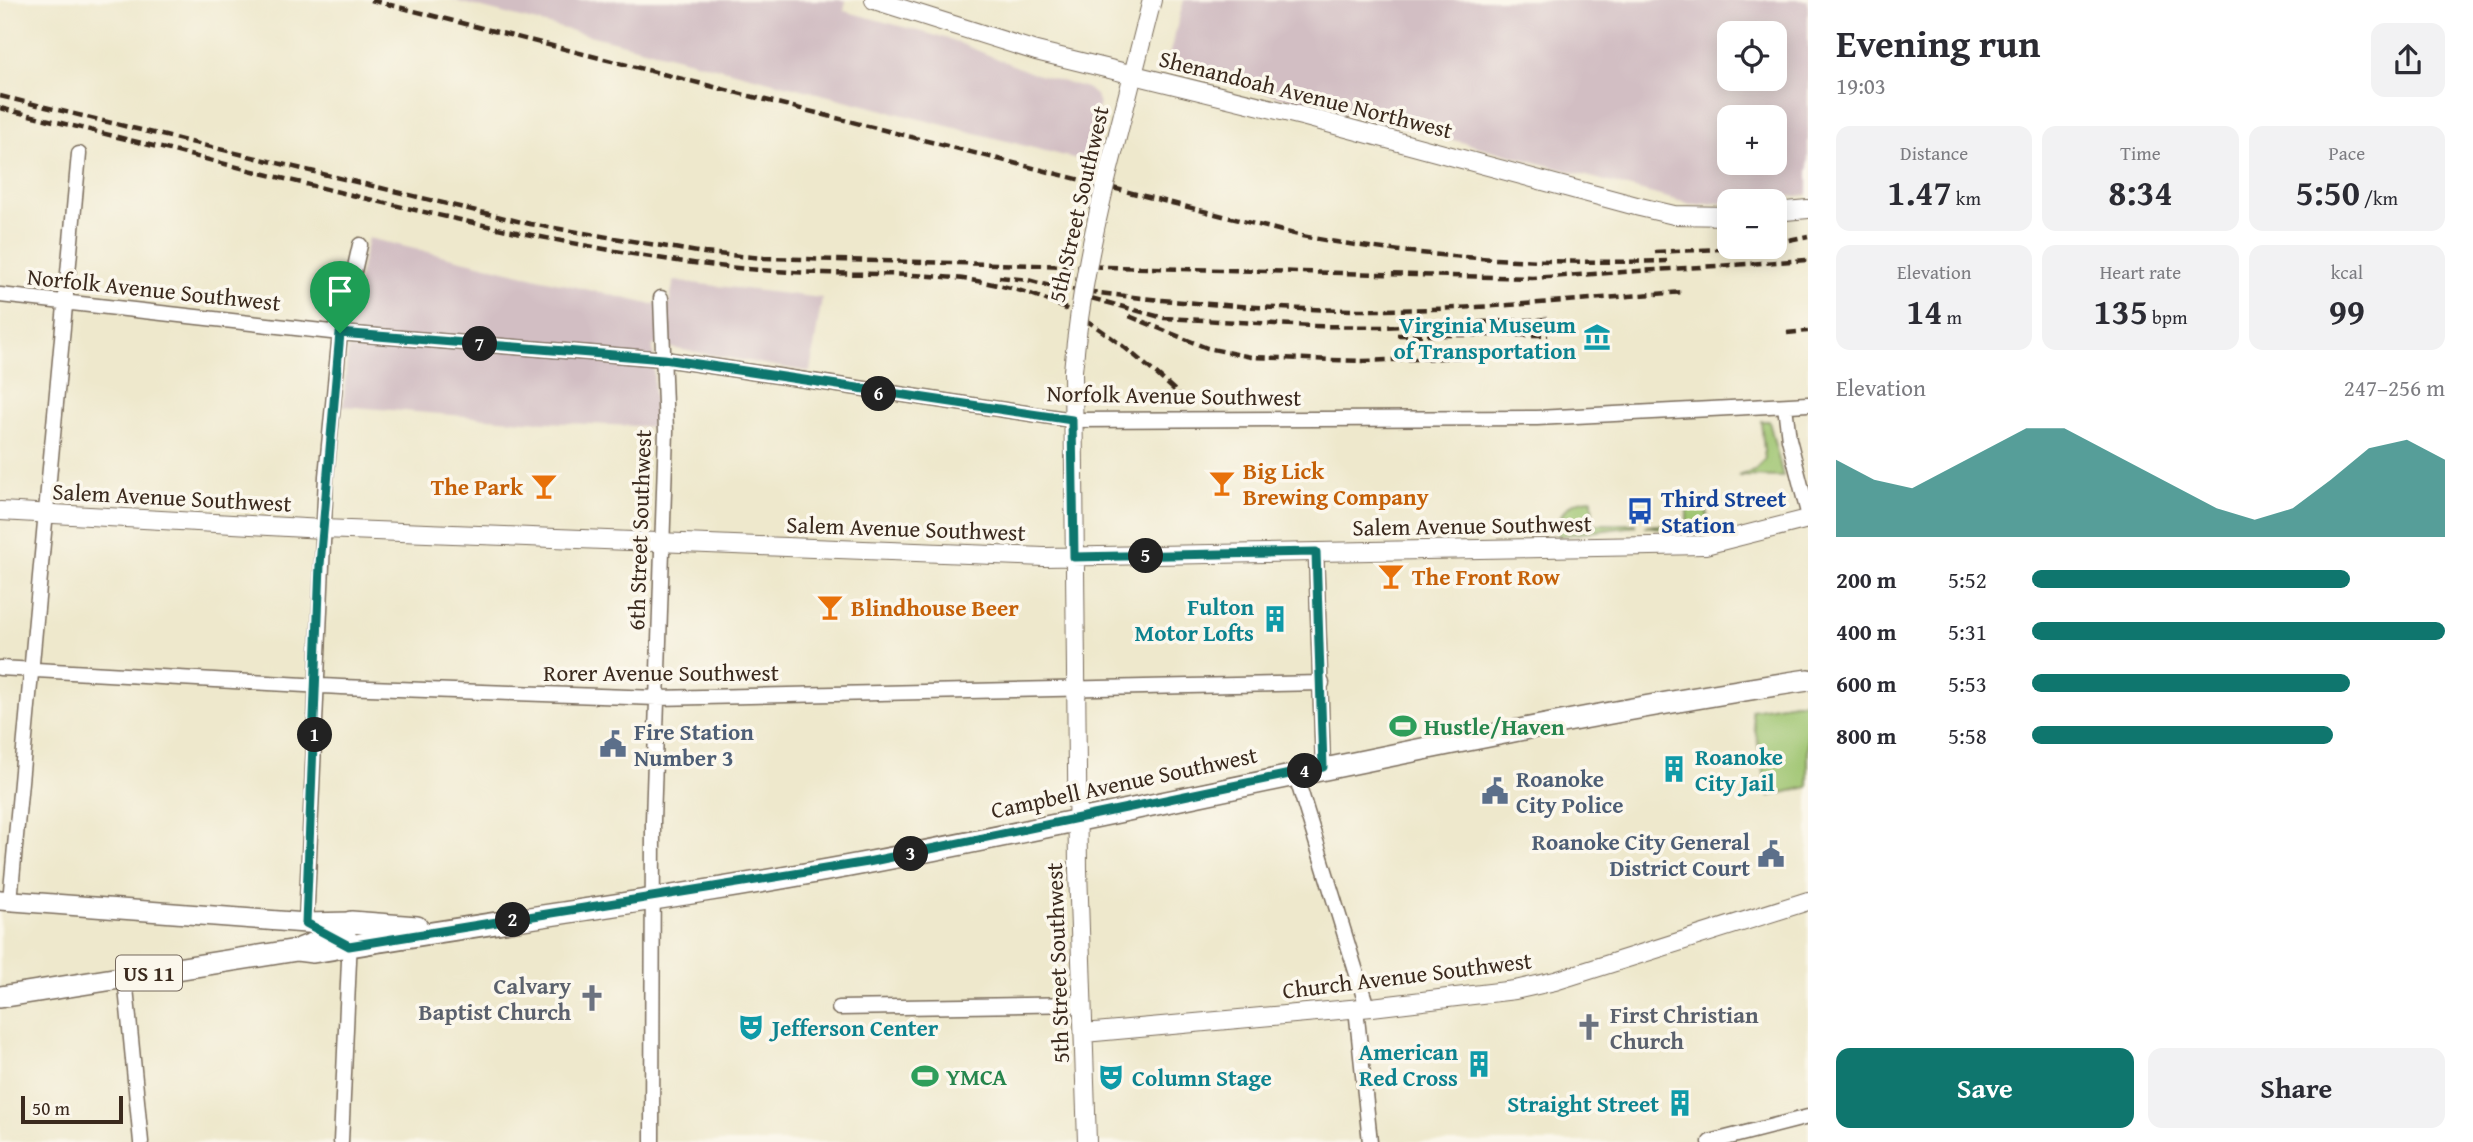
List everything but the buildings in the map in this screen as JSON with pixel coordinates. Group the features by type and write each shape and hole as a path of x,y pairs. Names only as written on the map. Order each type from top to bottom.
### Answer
{"main road":[{"name":"Campbell Avenue Southwest","path":"297,950 313,952 868,862 1323,767 1628,708 1808,680"},
{"path":"5,900 306,923 351,922"},
{"name":"Campbell Avenue Southwest","path":"0,997 297,950 330,937 351,922 449,929"},
{"path":"306,923 349,946"}],"street":[{"name":"Shenandoah Avenue Northwest","path":"874,0 1036,51 1306,117 1674,215 1717,216"},
{"name":"5th Street Southwest","path":"1087,1142 1078,818 1073,370 1086,261 1152,0"},
{"path":"5,900 33,671 79,154"},
{"path":"1787,211 1808,209"},
{"path":"306,923 323,529 340,333 360,245"},
{"name":"Norfolk Avenue Southwest","path":"0,295 340,333 664,359 1072,420 1537,418 1808,404"},
{"name":"6th Street Southwest","path":"652,1142 652,899 663,543 664,359 661,298"},
{"path":"1784,406 1789,439 1808,513"},
{"name":"Salem Avenue Southwest","path":"0,511 323,529 1074,557 1705,545 1808,519"},
{"path":"1316,552 1323,767"},
{"name":"Rorer Avenue Southwest","path":"0,668 317,686 657,698 1322,683"},
{"path":"1295,773 1361,1008 1370,1142"},
{"name":"Church Avenue Southwest","path":"1084,1033 1361,1008 1515,990 1555,981 1808,901"},
{"path":"341,1142 351,922"},
{"path":"125,977 141,1142"},
{"path":"839,1008 1083,1004"},
{"path":"1710,1142 1808,1117"}],"shaded area":[{"path":"451,0 846,0 844,11 952,40 1032,73 1086,88 1096,95 1099,105 1085,161"},
{"path":"1184,0 1808,0 1808,195 1787,197 1787,189 1717,189 1717,203 1694,205 1461,142 1177,71 1167,63"},
{"path":"368,238 649,304 669,303 674,281 822,298 810,372 653,345 655,427 525,421 343,406 351,314"}],"green space":[{"path":"1761,421 1769,421 1783,477 1739,476 1754,471 1765,460"},
{"path":"1687,498 1705,499 1708,521 1706,533 1645,526 1687,523"},
{"path":"1592,499 1593,524 1635,526 1558,536 1560,520 1566,509 1577,502"},
{"path":"1808,701 1808,787 1769,796 1751,710"}],"railway":[{"path":"371,0 1302,236 1438,255 1575,262 1667,261"},
{"path":"0,96 530,224 704,253 764,258 1532,278 1808,260"},
{"path":"0,108 406,208 651,257 781,271 944,277 1014,289 1039,297 1083,318 1141,361 1179,394"},
{"path":"1787,240 1808,236"},
{"path":"1655,252 1717,249"},
{"path":"999,277 1028,280 1065,290"},
{"path":"1057,287 1216,304 1375,310 1491,306 1683,292"},
{"path":"1091,298 1164,318 1313,326 1381,327 1547,319"},
{"path":"1129,316 1207,348 1251,357 1363,361 1548,354"},
{"path":"1787,333 1808,331"},
{"path":"1397,335 1548,335"}],"place":[{"name":"Virginia Museum of Transportation","path":"1597,337"},
{"name":"Big Lick Brewing Company","path":"1222,483"},
{"name":"The Park","path":"544,486"},
{"name":"Third Street Station","path":"1640,511"},
{"name":"The Front Row","path":"1391,576"},
{"name":"Blindhouse Beer","path":"830,607"},
{"name":"Fulton Motor Lofts","path":"1275,619"},
{"name":"Hustle/Haven","path":"1403,726"},
{"name":"Fire Station Number 3","path":"613,744"},
{"name":"Roanoke City Jail","path":"1674,769"},
{"name":"Roanoke City Police","path":"1495,791"},
{"name":"Roanoke City General District Court","path":"1771,854"},
{"name":"Calvary Baptist Church","path":"592,998"},
{"name":"Jefferson Center","path":"751,1027"},
{"name":"First Christian Church","path":"1589,1027"},
{"name":"American Red Cross","path":"1479,1064"},
{"name":"YMCA","path":"925,1076"},
{"name":"Column Stage","path":"1111,1077"},
{"name":"Straight Street","path":"1680,1103"}],"route":[{"path":"340,333 664,359 1049,419 1072,420 1074,557 1316,552 1323,767 868,862 349,946 306,923 320,565 340,333"}]}
